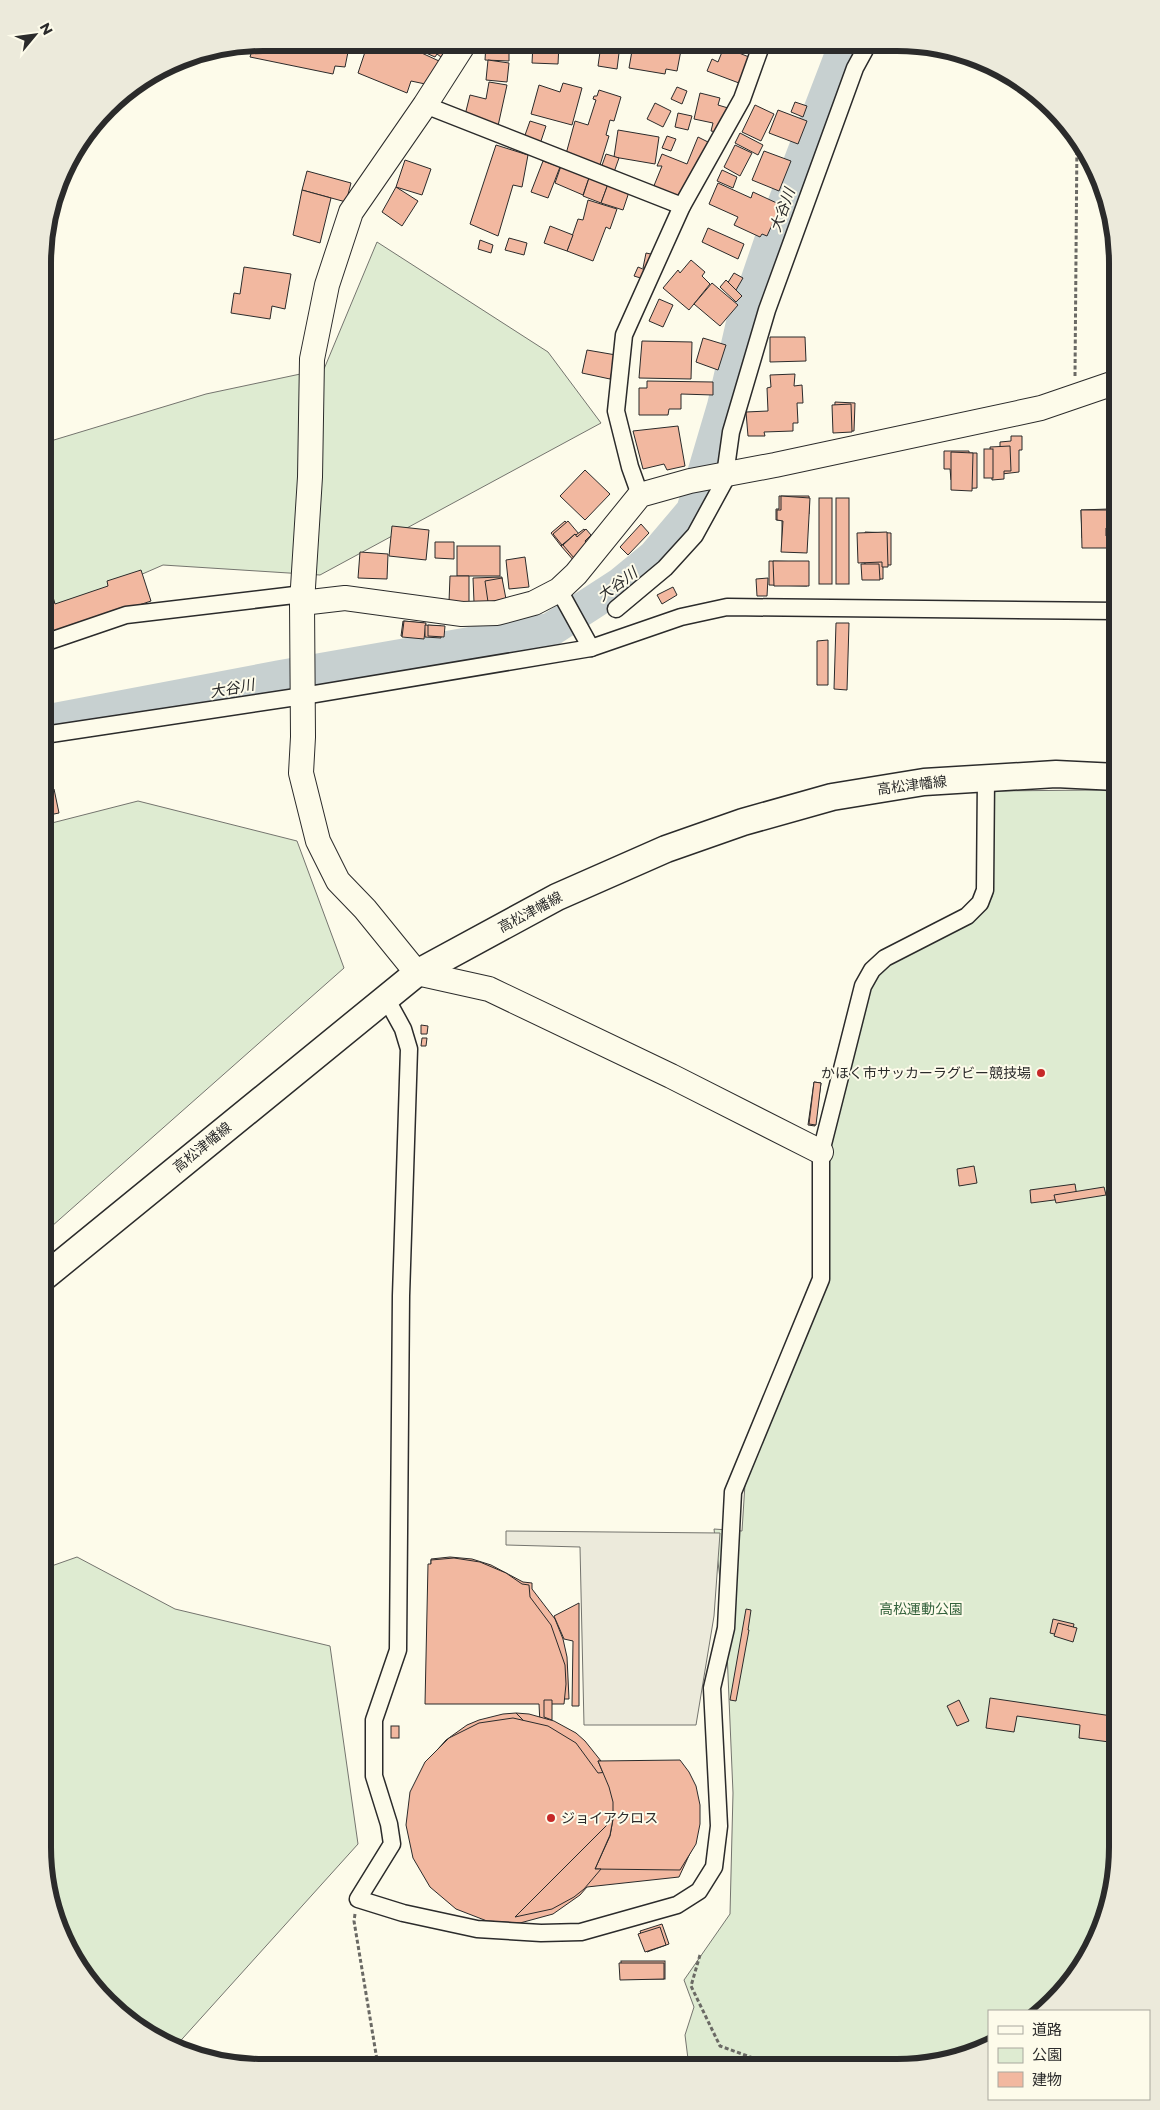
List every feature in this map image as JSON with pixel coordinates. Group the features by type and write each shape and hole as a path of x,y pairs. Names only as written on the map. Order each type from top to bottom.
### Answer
{"main road":[{"name":"高松津幡線","path":"51,1271 417,973 557,898 659,852 743,822 832,797 924,782 1056,774 1109,777"}],"street":[{"path":"460,51 425,106 351,212 327,285 312,359 310,477 302,598 303,695 301,773 318,841 338,881 365,909 417,973 489,989 670,1076 821,1152"},
{"path":"640,495 630,467 616,411 624,335 682,206 742,99 759,51"},
{"path":"616,609 664,568 695,535 724,482 722,475 732,432 767,310 852,77 865,51"},
{"path":"425,106 682,206"},
{"path":"51,641 126,615 302,598 345,598 462,614 497,613 563,597 576,574 640,495 690,481 1031,410 1109,385"},
{"path":"563,597 589,644"},
{"path":"51,734 303,695 589,644 681,617 727,607 1109,611"},
{"path":"386,998 403,1029 409,1049 401,1296 398,1650 374,1720 374,1776 389,1824 392,1844 358,1899 404,1913 477,1929 541,1933 581,1932 677,1905 699,1891 714,1868 719,1826 712,1688 726,1628 733,1492 821,1279 821,1152 862,986 872,970 885,958 967,916 980,903 985,890 986,778"}],"path":[{"path":"1074,396 1077,152"},
{"path":"358,1899 354,1921 377,2059"},
{"path":"700,1955 691,1986 720,2046 756,2059"}],"green space":[{"path":"377,242 548,352 601,423 320,575 163,565 51,614 51,441 206,394 324,369"},
{"name":"高松運動公園","path":"990,791 1109,791 1109,1847 1107,1875 1102,1902 1087,1941 1073,1965 1047,1997 1032,2010 988,2010 988,2038 965,2048 939,2055 897,2059 688,2059 685,2035 694,2007 684,1980 730,1914 733,1793 726,1628 714,1529 742,1531 745,1484 828,1282 826,1169 839,1093 867,986 887,962 964,927 978,917 992,897"},
{"path":"138,801 297,841 344,968 51,1227 51,823"},
{"path":"77,1557 175,1609 330,1646 358,1844 180,2042 145,2023 123,2006 104,1987 87,1965 73,1941 58,1902 53,1875 51,1847 51,1566"}],"shaded area":[{"path":"506,1531 720,1533 714,1616 696,1725 584,1725 580,1547 506,1545"}],"building":[{"path":"263,51 348,51 345,67 335,66 333,74 250,57 252,52"},
{"path":"365,51 417,51 439,61 430,85 411,81 407,93 358,73"},
{"path":"422,51 445,51 441,57 437,54 435,57"},
{"path":"486,51 509,51 509,61 485,60"},
{"path":"533,51 559,51 558,64 532,63"},
{"path":"600,51 619,51 617,69 598,66"},
{"path":"632,51 681,51 677,71 666,69 665,74 629,68"},
{"path":"722,51 734,51 749,57 739,83 707,71 712,59 718,62"},
{"path":"488,60 509,63 507,82 486,80"},
{"path":"489,82 507,85 498,126 464,119 470,95 486,99"},
{"path":"563,83 582,88 572,125 531,114 539,85 560,92"},
{"path":"677,87 687,91 682,104 671,99"},
{"path":"599,90 621,97 614,121 610,120 606,135 609,136 600,165 566,154 575,121 588,125 596,100 593,99 594,96 597,96"},
{"path":"700,93 720,98 718,105 728,108 722,133 711,131 713,123 694,119"},
{"path":"795,102 807,106 803,117 791,112"},
{"path":"655,103 671,111 663,127 647,119"},
{"path":"755,105 774,114 761,141 742,132"},
{"path":"778,110 807,121 798,144 769,133"},
{"path":"678,113 692,116 688,130 675,127"},
{"path":"530,121 546,126 540,144 524,138"},
{"path":"618,130 659,137 655,164 614,157"},
{"path":"740,133 763,145 758,155 735,143"},
{"path":"667,136 676,139 671,151 662,148"},
{"path":"698,137 710,143 682,204 651,193 662,166 657,166 662,154 687,164"},
{"path":"496,145 528,155 522,187 513,185 498,236 470,224"},
{"path":"735,145 752,153 740,176 724,167"},
{"path":"764,151 791,161 779,191 752,180"},
{"path":"606,154 619,158 613,175 600,171"},
{"path":"405,160 431,169 422,195 396,187"},
{"path":"543,161 560,167 548,198 531,192"},
{"path":"562,163 590,175 583,195 555,183"},
{"path":"722,170 737,177 733,188 717,181"},
{"path":"307,171 351,183 346,202 302,190"},
{"path":"589,178 608,184 601,203 583,196"},
{"path":"718,183 751,198 753,192 781,205 767,236 762,234 760,237 734,225 738,217 709,204"},
{"path":"608,184 629,192 623,210 601,203"},
{"path":"396,187 418,201 402,226 382,212"},
{"path":"302,190 331,198 320,243 293,235"},
{"path":"588,200 617,209 610,229 606,227 593,261 567,251 578,219 583,220"},
{"path":"550,226 573,235 567,251 544,243"},
{"path":"708,228 744,244 738,259 702,242"},
{"path":"509,238 527,243 524,255 505,250"},
{"path":"480,240 493,245 491,253 478,249"},
{"path":"646,253 660,256 657,271 643,268"},
{"path":"691,260 705,272 702,276 710,284 689,310 663,288 678,270 680,273"},
{"path":"244,267 291,274 285,309 272,306 270,319 231,313 234,293 240,294"},
{"path":"638,267 650,272 647,280 634,276"},
{"path":"734,273 743,278 736,290 727,284"},
{"path":"726,280 742,296 736,302 720,287"},
{"path":"712,283 738,305 720,326 694,304"},
{"path":"659,299 673,305 663,327 649,321"},
{"path":"770,337 805,337 806,361 770,362"},
{"path":"703,338 726,345 718,370 696,362"},
{"path":"642,341 692,342 691,379 639,378"},
{"path":"587,350 616,355 610,379 582,373"},
{"path":"795,374 794,386 802,385 803,403 797,403 798,423 793,423 793,431 764,432 765,436 748,436 746,412 768,411 767,388 771,387 770,375"},
{"path":"647,381 713,382 713,395 681,394 681,409 669,409 668,415 639,415 639,388 647,388"},
{"path":"835,402 855,403 854,431 834,431"},
{"path":"851,404 852,432 833,433 832,405"},
{"path":"678,426 685,466 667,470 664,464 643,469 633,431"},
{"path":"1011,436 1022,436 1022,450 1019,450 1019,472 993,475 993,448 1000,448 1000,442 1011,441"},
{"path":"1010,446 1011,471 1004,471 1004,479 992,480 990,447"},
{"path":"984,449 993,449 993,478 984,478"},
{"path":"944,451 969,451 969,453 977,453 977,488 955,489 955,481 951,480 950,469 944,469"},
{"path":"951,452 973,453 972,491 951,490"},
{"path":"585,470 610,494 585,520 560,496"},
{"path":"779,496 809,496 809,514 803,514 803,552 782,551 782,520 776,520 776,509 779,509"},
{"path":"781,496 810,498 807,553 781,552 783,521 777,520 777,510 781,510"},
{"path":"819,498 832,498 832,584 819,584"},
{"path":"836,498 849,498 849,584 836,584"},
{"path":"1108,509 1108,520 1100,520 1100,538 1082,538 1081,510"},
{"path":"1081,510 1109,510 1109,528 1106,528 1106,536 1109,535 1109,548 1082,548"},
{"path":"565,521 576,534 561,546 551,533"},
{"path":"568,521 579,534 577,536 575,534 562,545 553,534"},
{"path":"641,524 649,533 628,555 620,547"},
{"path":"392,526 429,530 426,560 389,556"},
{"path":"584,529 594,544 575,562 561,546"},
{"path":"586,529 591,535 585,541 589,546 574,558 563,545 575,534 577,537"},
{"path":"865,532 891,533 891,565 883,565 883,579 865,579 865,563 860,562 860,545 864,545"},
{"path":"887,532 888,567 882,567 882,562 858,563 857,533"},
{"path":"435,542 454,542 454,559 435,558"},
{"path":"457,546 500,546 500,576 457,576"},
{"path":"360,552 388,554 387,579 358,578"},
{"path":"525,557 529,587 509,589 506,560"},
{"path":"769,561 808,562 807,586 769,585"},
{"path":"773,561 809,561 809,586 774,586"},
{"path":"861,564 879,564 880,580 862,580"},
{"path":"141,570 151,601 51,635 51,598 53,597 55,604 108,586 107,581"},
{"path":"450,576 469,576 469,602 449,602"},
{"path":"502,577 503,601 474,602 473,578"},
{"path":"502,578 506,599 488,602 485,581"},
{"path":"768,578 767,596 757,596 756,579"},
{"path":"673,587 677,595 662,604 657,595"},
{"path":"403,621 424,623 422,638 401,636"},
{"path":"404,621 426,623 424,639 402,637"},
{"path":"836,623 849,623 847,690 834,689"},
{"path":"425,625 441,626 441,638 425,637"},
{"path":"428,625 445,626 444,637 428,636"},
{"path":"828,640 828,685 817,685 817,641"},
{"path":"54,789 59,813 51,815 51,790"},
{"path":"421,1025 428,1026 427,1034 421,1034"},
{"path":"422,1038 427,1038 426,1046 421,1046"},
{"path":"814,1082 821,1083 815,1126 808,1125"},
{"path":"814,1082 821,1083 816,1125 809,1124"},
{"path":"974,1166 977,1183 959,1186 957,1169"},
{"path":"1075,1184 1077,1197 1031,1203 1030,1190"},
{"path":"1104,1187 1106,1195 1056,1203 1054,1195"},
{"path":"450,1557 472,1559 491,1565 523,1582 532,1583 532,1589 555,1619 563,1639 567,1657 569,1699 430,1699 431,1559"},
{"path":"454,1558 480,1562 506,1573 522,1584 529,1585 530,1597 551,1625 565,1665 564,1704 548,1704 547,1725 540,1724 539,1704 425,1704 428,1564 431,1564 431,1560"},
{"path":"579,1603 579,1706 572,1706 573,1641 564,1639 554,1616"},
{"path":"746,1609 751,1610 749,1630 736,1701 730,1700"},
{"path":"1053,1619 1074,1624 1071,1638 1050,1633"},
{"path":"1058,1623 1077,1628 1073,1642 1054,1636"},
{"path":"990,1698 1109,1716 1109,1742 1079,1738 1080,1725 1017,1716 1014,1732 986,1728"},
{"path":"544,1700 552,1700 552,1720 544,1717"},
{"path":"959,1700 969,1721 957,1726 947,1706"},
{"name":"ジョイアクロス","path":"516,1713 613,1811 612,1819 515,1916 502,1916 477,1909 455,1897 437,1879 429,1869 418,1845 415,1833 414,1807 424,1771 446,1740 467,1725 479,1720"},
{"path":"516,1713 529,1714 554,1721 576,1733 585,1741 601,1761 598,1761 609,1787 613,1810"},
{"name":"ジョイアクロス","path":"513,1718 548,1726 576,1743 598,1773 678,1765 692,1789 696,1811 692,1849 679,1877 587,1887 580,1895 553,1914 520,1923 487,1921 456,1909 430,1887 413,1858 406,1825 410,1792 425,1762 449,1738 479,1723"},
{"path":"391,1726 399,1726 399,1738 391,1738"},
{"path":"680,1760 696,1786 700,1805 700,1824 696,1844 680,1870 595,1869 610,1836 613,1819 613,1802 598,1761"},
{"path":"613,1819 610,1835 595,1869 601,1869 584,1889 552,1909 515,1917"},
{"path":"662,1924 669,1944 647,1952 640,1931"},
{"path":"660,1927 666,1945 645,1952 638,1934"},
{"path":"621,1961 665,1961 665,1979 621,1979"},
{"path":"619,1963 664,1963 664,1979 620,1980"}],"waterway":[{"name":"大谷川","path":"51,721 281,677 550,630 621,584 654,557 693,511 724,406 743,323 779,218 843,51"}],"place":[{"name":"かほく市サッカーラグビー競技場","path":"1041,1073"},
{"name":"ジョイアクロス","path":"551,1818"}]}
